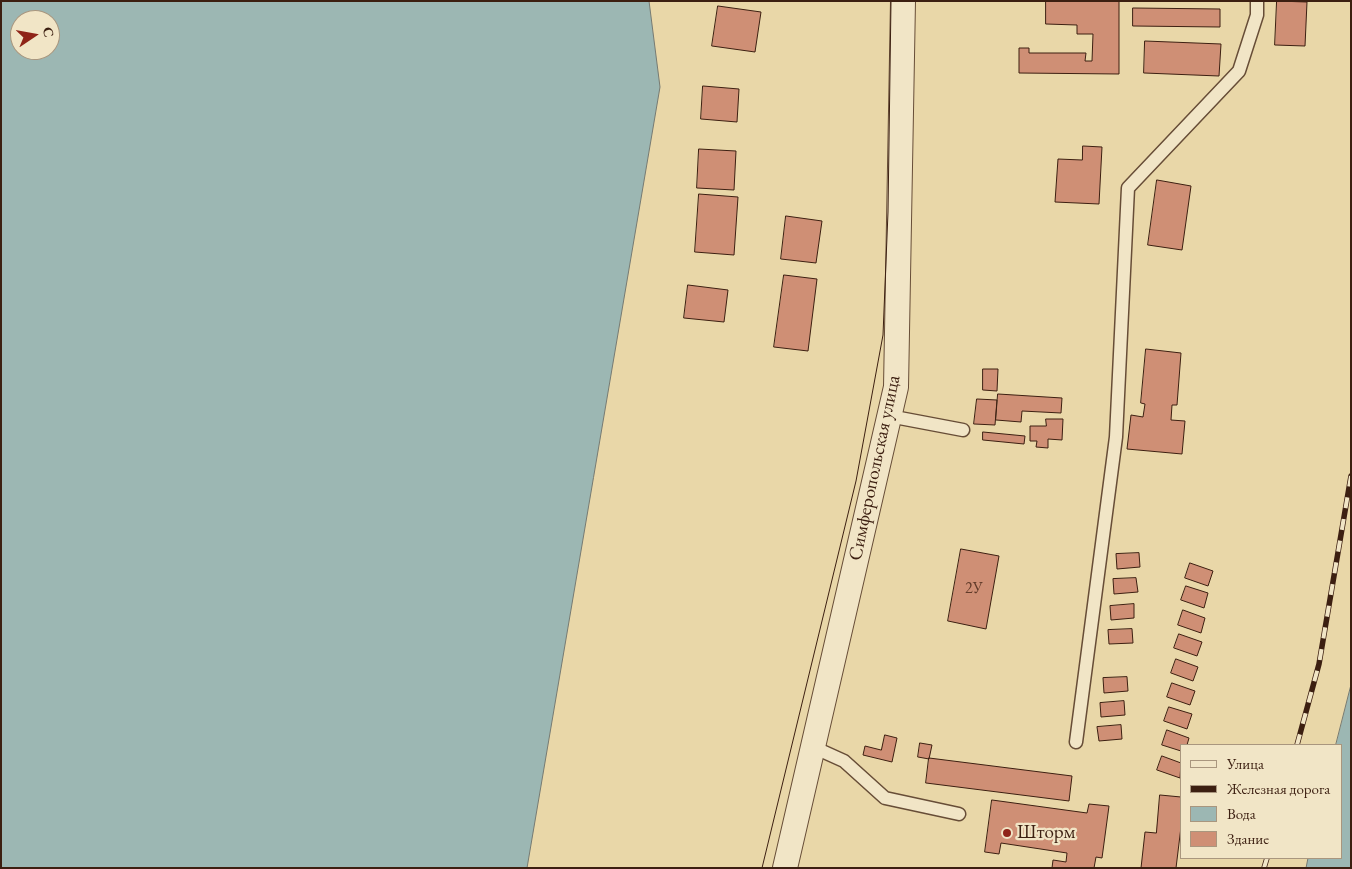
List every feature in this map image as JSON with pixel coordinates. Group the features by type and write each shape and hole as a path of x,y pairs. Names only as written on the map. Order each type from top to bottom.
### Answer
{"street":[{"name":"Симферопольская улица","path":"786,868 896,387 903,1"}],"lane":[{"path":"1076,742 1116,437 1128,188 1239,71 1257,15 1257,1"},
{"path":"889,416 963,430"},
{"path":"813,747 844,762 885,798 959,814"}],"water":[{"path":"1,1 649,1 660,87 527,868 1,868"},
{"path":"1351,685 1351,868 1306,868 1308,859 1342,859 1342,744 1336,744"}],"building":[{"path":"1046,1 1119,1 1119,74 1019,73 1019,48 1029,48 1029,53 1086,53 1085,61 1092,61 1093,34 1077,34 1077,25 1046,24"},
{"path":"1277,1 1307,2 1305,46 1275,45"},
{"path":"718,6 761,12 755,52 712,46"},
{"path":"1133,8 1220,9 1220,27 1133,26"},
{"path":"1145,41 1221,44 1219,76 1144,73"},
{"path":"703,86 739,89 737,122 701,119"},
{"path":"1083,146 1102,147 1099,204 1055,202 1058,159 1082,160"},
{"path":"699,149 736,151 734,190 697,188"},
{"path":"1157,180 1191,186 1182,250 1148,245"},
{"path":"699,194 738,197 734,255 695,252"},
{"path":"786,216 822,221 816,263 781,259"},
{"path":"784,275 817,279 808,351 774,347"},
{"path":"688,285 728,290 724,322 684,318"},
{"path":"1146,349 1181,353 1177,405 1172,405 1171,420 1185,421 1182,454 1127,449 1131,415 1143,417 1145,404 1141,403"},
{"path":"983,369 998,369 997,391 983,390"},
{"path":"998,394 1062,398 1061,413 1022,411 1021,422 996,420"},
{"path":"977,399 997,400 995,425 974,424"},
{"path":"1046,419 1063,419 1062,440 1048,439 1048,448 1036,447 1037,441 1030,441 1030,426 1046,426"},
{"path":"983,432 1025,436 1024,444 983,440"},
{"path":"961,549 999,556 986,629 948,621"},
{"path":"1139,553 1140,567 1117,569 1116,554"},
{"path":"1190,563 1213,571 1208,586 1185,578"},
{"path":"1136,578 1138,592 1114,594 1113,579"},
{"path":"1186,586 1208,593 1204,608 1181,600"},
{"path":"1134,604 1134,618 1111,620 1110,606"},
{"path":"1183,610 1205,618 1201,633 1178,625"},
{"path":"1132,629 1133,643 1109,644 1108,630"},
{"path":"1179,634 1202,642 1197,656 1174,648"},
{"path":"1176,659 1198,667 1193,681 1171,673"},
{"path":"1127,677 1128,691 1104,693 1103,678"},
{"path":"1172,683 1195,691 1190,705 1167,697"},
{"path":"1124,701 1125,715 1101,717 1100,703"},
{"path":"1169,707 1192,714 1187,729 1164,721"},
{"path":"1121,725 1122,739 1099,741 1097,727"},
{"path":"1167,730 1189,738 1187,744 1180,744 1180,751 1162,745"},
{"path":"885,735 897,738 892,762 863,755 865,746 881,750"},
{"path":"920,743 932,745 929,759 918,757"},
{"path":"1162,756 1180,763 1180,778 1157,770"},
{"path":"929,758 1072,776 1069,801 926,783"},
{"path":"1160,795 1180,797 1180,835 1176,868 1141,868 1145,832 1156,833"},
{"path":"992,800 1087,813 1089,804 1109,806 1102,858 1096,857 1094,868 1052,868 1053,860 1066,862 1067,853 1001,843 999,854 985,852"}],"tram line":[{"path":"762,868 856,481 883,335 888,212 891,1"}],"railway":[{"path":"1297,744 1319,664 1351,476"},
{"path":"1264,868 1267,859"}],"place":[{"name":"Шторм","path":"1007,833"}]}
